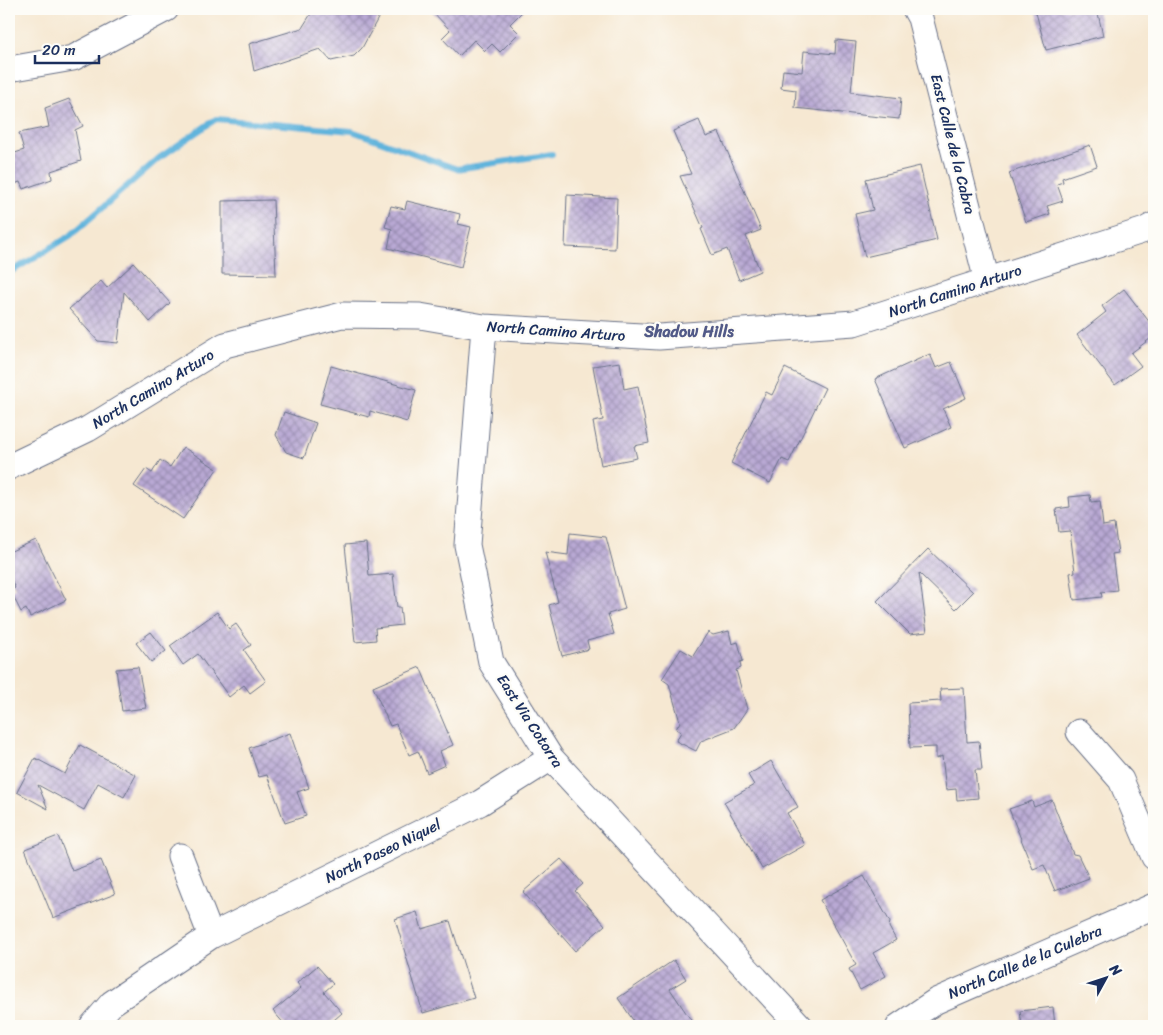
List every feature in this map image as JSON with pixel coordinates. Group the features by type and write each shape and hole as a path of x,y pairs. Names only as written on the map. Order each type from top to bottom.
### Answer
{"street":[{"path":"9,70 73,58 166,9"},
{"name":"East Calle de la Cabra","path":"914,9 920,18 987,281"},
{"name":"North Camino Arturo","path":"9,467 88,429 225,345 342,315 420,316 484,327 659,337 854,323 1146,230 1154,225"},
{"name":"East Via Cotorra","path":"484,327 467,546 491,662 551,758 800,1026"},
{"path":"1079,732 1121,780 1154,857"},
{"name":"North Paseo Niquel","path":"92,1026 112,1003 211,936 480,803 551,758"},
{"path":"180,856 211,936"},
{"name":"North Calle de la Culebra","path":"900,1026 936,1000 1154,906"}],"building":[{"path":"314,9 383,9 362,48 354,56 331,61 320,49 254,71 249,44 302,28"},
{"path":"430,9 525,9 510,24 519,33 500,52 492,44 485,51 474,40 459,56 442,38 450,30"},
{"path":"1035,9 1097,9 1103,36 1046,50"},
{"path":"836,40 856,42 851,92 901,98 899,119 795,108 796,90 781,88 783,70 802,72 804,51 835,54"},
{"path":"69,99 83,126 75,130 81,161 51,171 52,179 23,189 20,182 9,186 9,155 24,150 19,133 49,127 45,108"},
{"path":"699,120 706,137 719,132 761,230 746,236 760,271 739,280 727,249 712,255 701,229 703,228 680,176 691,174 673,131"},
{"path":"1090,145 1097,166 1062,178 1063,182 1057,184 1063,201 1047,206 1050,214 1026,222 1009,173"},
{"path":"920,166 937,240 865,257 855,214 873,210 866,179"},
{"path":"567,195 617,198 615,249 565,247"},
{"path":"273,200 276,275 222,274 222,201"},
{"path":"407,201 460,214 458,224 471,227 461,267 388,248 392,229 385,227 391,206 405,209"},
{"path":"134,263 170,303 150,322 124,292 118,343 98,341 69,309 101,281 107,288"},
{"path":"1124,289 1154,328 1154,336 1131,353 1141,366 1115,385 1077,335 1106,312 1102,306"},
{"path":"930,354 936,368 951,362 966,398 943,409 951,427 905,448 875,379"},
{"path":"620,362 624,389 638,386 649,443 634,446 637,458 601,465 593,422 603,420 593,366"},
{"path":"331,366 416,390 407,422 370,411 369,417 320,404"},
{"path":"785,368 825,388 789,462 782,459 770,483 731,463 766,392 772,395"},
{"path":"284,412 316,423 304,458 286,452 276,435"},
{"path":"183,447 217,469 183,519 134,486 146,469 152,473 160,460 170,467"},
{"path":"1090,495 1091,502 1100,501 1103,526 1114,524 1118,553 1112,554 1117,590 1101,592 1102,597 1074,600 1070,573 1075,572 1070,531 1059,532 1056,509 1070,507 1069,497"},
{"path":"570,533 606,537 625,609 608,614 614,634 587,641 589,649 562,656 549,605 558,602 545,552 568,555"},
{"path":"36,540 66,600 30,617 26,609 21,612 10,590 15,588 9,575 9,552"},
{"path":"366,543 369,576 393,574 397,607 400,607 402,625 375,628 376,640 355,642 345,545"},
{"path":"928,549 973,592 956,609 919,573 927,632 910,634 877,601"},
{"path":"217,612 229,629 236,624 251,645 244,650 266,681 250,693 244,685 229,697 198,654 183,665 170,646"},
{"path":"729,631 732,644 738,642 743,661 740,662 741,668 736,670 747,709 734,728 701,741 696,751 676,741 681,732 676,729 680,722 669,684 662,679 681,649 693,656 708,632 713,635"},
{"path":"151,632 166,651 151,662 136,643"},
{"path":"138,667 146,708 122,711 116,669"},
{"path":"420,667 453,745 440,751 445,765 427,773 418,751 409,755 396,724 390,726 373,687"},
{"path":"964,688 967,742 979,741 982,770 975,770 978,798 957,800 956,789 946,790 942,756 936,759 936,747 910,748 908,703 941,701 940,689"},
{"path":"290,733 309,788 297,792 306,816 285,823 267,775 259,777 249,748"},
{"path":"80,745 136,775 124,797 98,783 84,810 38,785 48,809 17,792 35,758 65,774"},
{"path":"771,761 798,807 787,813 805,845 762,869 724,802 754,785 748,775"},
{"path":"1052,800 1073,854 1078,855 1089,878 1055,891 1044,865 1033,869 1009,809 1032,801 1034,807"},
{"path":"58,836 72,871 101,860 115,894 53,918 25,849"},
{"path":"561,859 583,884 575,891 605,925 575,951 523,892"},
{"path":"864,876 890,922 889,927 896,940 873,953 886,976 860,990 849,969 856,965 820,900"},
{"path":"417,912 422,929 450,921 474,998 423,1013 395,919"},
{"path":"674,960 686,979 670,989 695,1026 637,1026 618,998"},
{"path":"317,966 333,984 324,992 342,1013 327,1026 286,1026 273,1011 301,988 297,983"},
{"path":"1053,1007 1055,1026 1022,1026 1020,1011"}],"waterway":[{"path":"9,273 70,236 159,158 216,119 352,131 457,169 552,154"}],"district":[{"name":"Shadow Hills","path":"689,331"}]}
